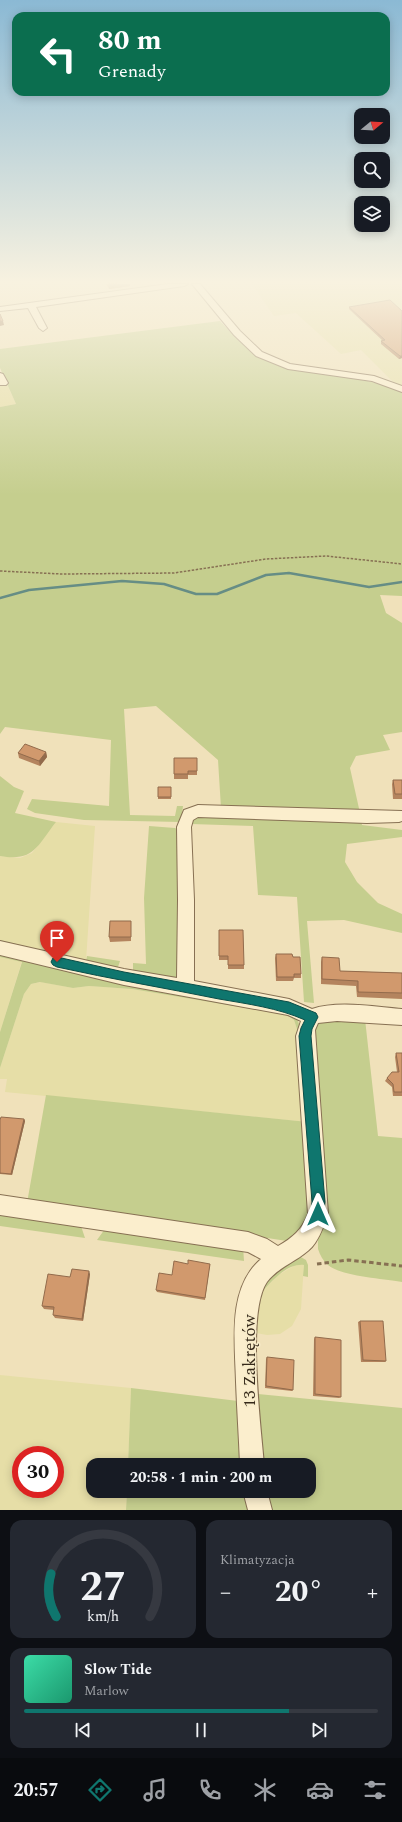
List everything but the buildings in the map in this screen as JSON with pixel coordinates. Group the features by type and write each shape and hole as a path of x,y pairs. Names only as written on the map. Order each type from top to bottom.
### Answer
{"street":[{"path":"260,354 288,366 374,379 402,389"},
{"path":"185,987 186,900 184,827 186,819 190,813 198,811 367,817 399,816"},
{"path":"0,948 124,977 289,1007 312,1017 321,1014 337,1013 402,1017"},
{"name":"13 Zakrętów","path":"252,1458 246,1334 250,1297 260,1274 278,1259 301,1245 306,1240 314,1226 318,1214 305,1036 306,1028 312,1017"},
{"path":"0,1205 248,1242 260,1246 278,1259"},
{"path":"257,1498 260,1510"}],"path":[{"path":"0,572 62,574 174,573 266,559 326,556 402,564"},
{"path":"317,1264 329,1260 361,1260 402,1266"}],"shaded area":[{"path":"365,354 402,354 402,386 393,382"},
{"path":"5,380 16,404 0,407 0,381"},
{"path":"56,822 95,826 86,961 0,940 0,856 20,858 32,853"},
{"path":"0,957 22,961 0,1032"},
{"path":"41,982 73,988 89,986 132,989 287,1015 294,1020 298,1032 308,1122 5,1092 7,1079 0,1079 0,1068 24,994 31,984"},
{"path":"297,1264 304,1264 301,1309 292,1326 280,1334 267,1335 256,1333 257,1308 262,1292 277,1276"},
{"path":"0,1375 131,1388 128,1458 86,1458 86,1498 127,1498 126,1510 0,1510"}],"green space":[{"path":"0,354 257,354 266,361 278,366 368,381 402,392 402,596 380,595 386,613 402,623 402,732 383,735 390,750 356,756 350,768 360,813 221,808 218,760 156,706 124,709 130,815 175,816 177,806 183,806 181,822 84,820 35,813 27,809 32,799 109,806 111,740 5,727 0,734 0,407 16,404 0,368"},
{"path":"0,776 14,787 24,791 15,813 56,822 34,850 20,857 0,856"},
{"path":"194,815 361,820 362,825 402,830 402,837 347,844 345,862 357,882 378,903 402,914 402,933 344,920 307,921 314,1003 304,1002 297,897 258,895 253,826 191,824 193,983 190,818"},
{"path":"149,826 175,828 180,831 178,977 172,979 133,973 133,963 146,964 144,898"},
{"path":"0,940 86,961 87,956 120,961 117,970 0,943"},
{"path":"0,953 287,1011 296,1017 300,1026 298,1032 294,1020 287,1015 132,989 89,986 73,988 40,982 31,984 24,994 0,1068 0,1032 22,962 0,957"},
{"path":"365,1019 378,1136 402,1138 402,1282 352,1274 334,1269 325,1262 318,1249 315,1026 319,1021"},
{"path":"46,1095 308,1122 309,1218 301,1231 287,1241 27,1203"},
{"path":"0,1211 80,1223 85,1238 0,1226"},
{"path":"107,1226 243,1246 244,1261 97,1240"},
{"path":"299,1256 306,1260 308,1265 308,1277 303,1276 304,1265 298,1265 280,1274 262,1292 267,1274"},
{"path":"256,1358 258,1394 402,1408 402,1510 268,1510 264,1498 316,1498 316,1458 259,1458"},
{"path":"131,1388 238,1401 246,1458 128,1458"},
{"path":"127,1498 251,1498 253,1510 126,1510"}],"waterway":[{"path":"0,598 29,590 122,581 164,584 196,594 217,594 266,575 289,573 369,587 402,582"}],"route":[{"path":"57,962 124,977 289,1007 312,1017 306,1028 305,1036 318,1214"}]}
